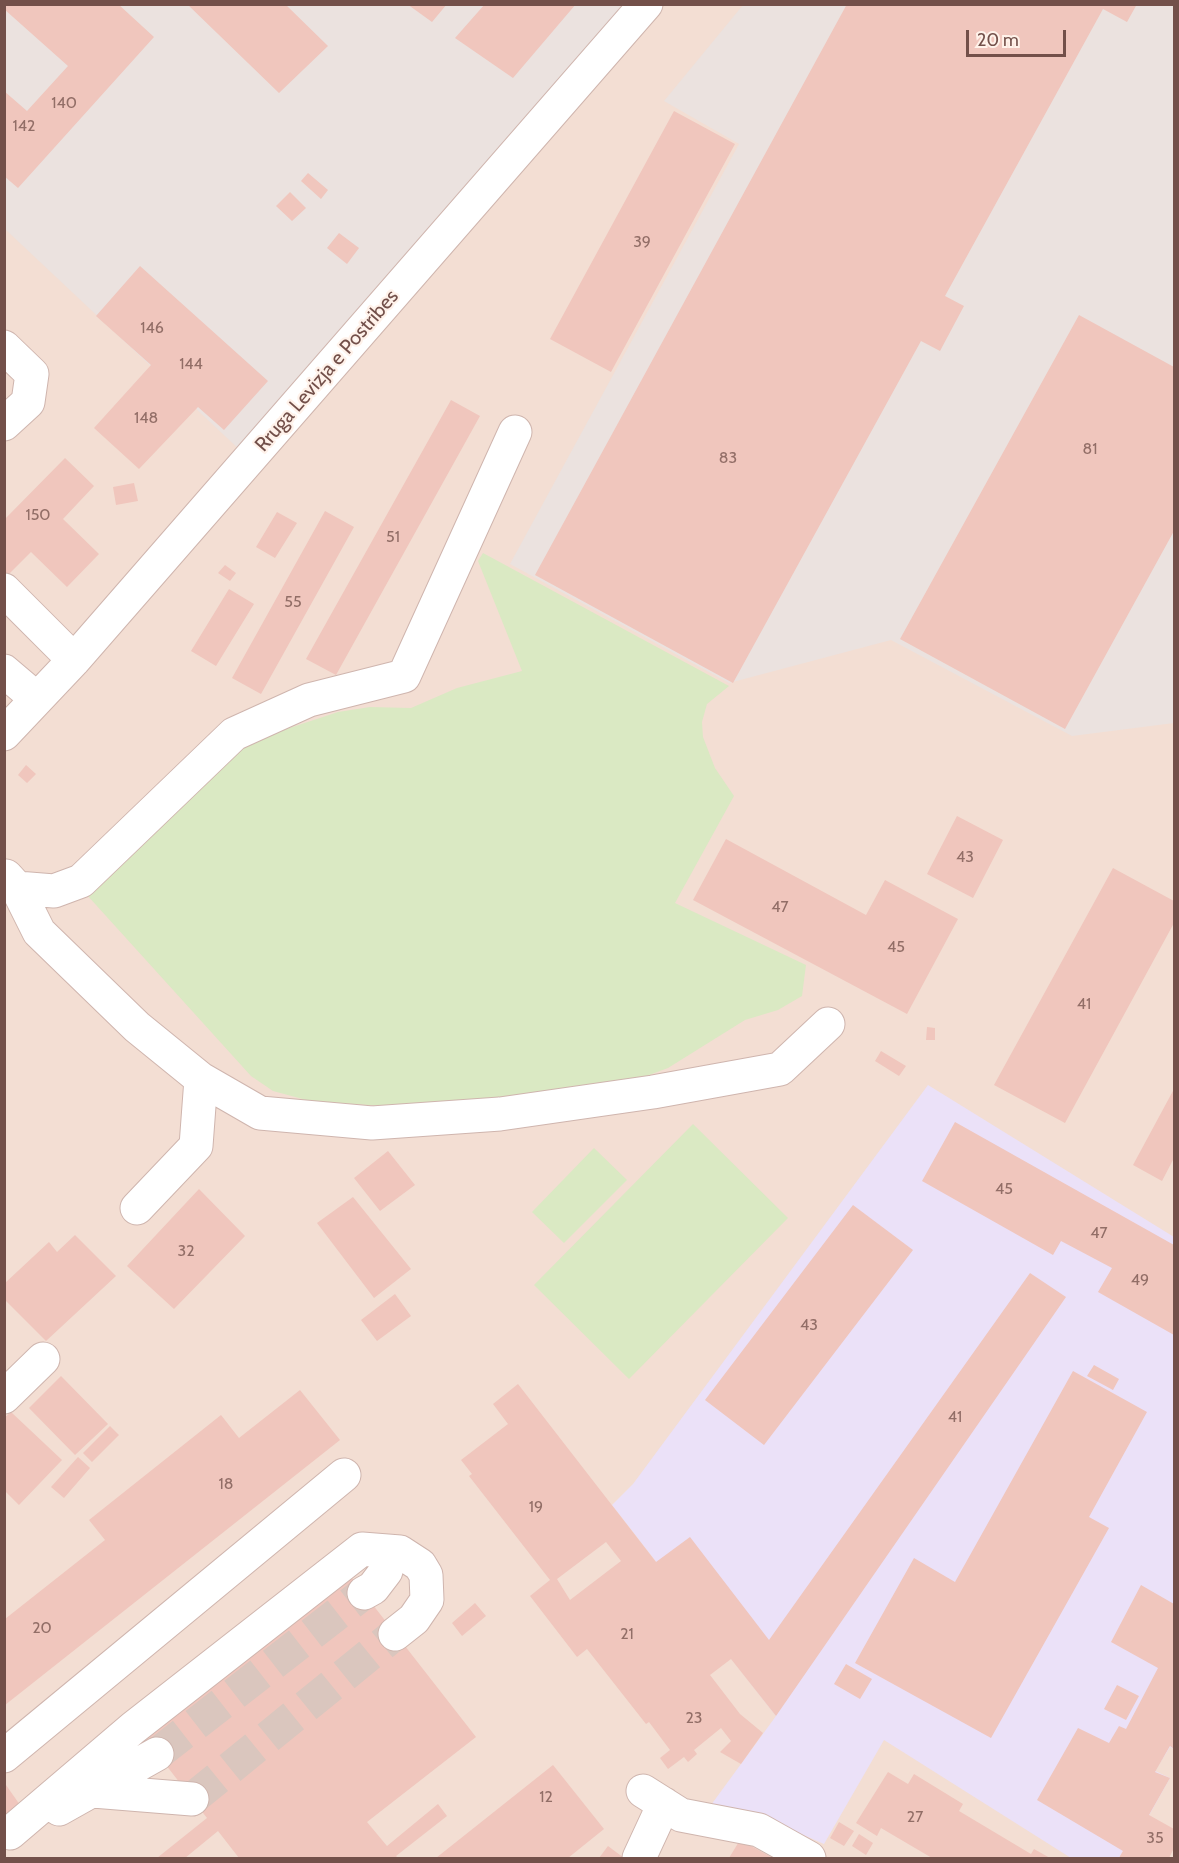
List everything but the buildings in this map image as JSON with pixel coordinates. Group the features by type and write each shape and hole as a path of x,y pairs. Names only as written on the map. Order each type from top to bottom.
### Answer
{"street":[{"name":"Rruga Levizja e Postribes","path":"4,734 74,660 646,4"},
{"path":"4,347 32,374 28,402 4,424"},
{"path":"11,881 54,891 81,881 234,734 309,700 404,676 515,432"},
{"path":"4,590 74,660"},
{"path":"4,670 37,699"},
{"path":"11,881 39,932 136,1027 201,1079 260,1113 372,1123 500,1114 653,1092 780,1069 828,1024"},
{"path":"137,1208 196,1146 201,1079"},
{"path":"4,1397 43,1359"},
{"path":"4,1756 344,1475"},
{"path":"8,1835 133,1728 341,1564 362,1550 375,1548 385,1552 400,1552 411,1557 426,1575 429,1588 427,1600 414,1619 395,1634"},
{"path":"364,1593 373,1588 386,1571 388,1561 385,1552"},
{"path":"8,1835 93,1791 157,1754"},
{"path":"93,1791 192,1799"},
{"path":"639,1858 654,1798 681,1815 759,1830 809,1858"}],"shaded area":[{"path":"4,5 629,5 243,453 5,229"},
{"path":"5,5 1174,5 1174,1858 5,1858"},
{"path":"743,5 1174,5 1174,723 1072,736 891,640 729,683 510,564 739,144 664,101"},
{"path":"928,1085 1174,1237 1174,1749 1170,1747 1155,1771 1170,1778 1128,1853 1123,1851 1119,1858 1071,1858 884,1740 824,1844 753,1813 711,1805 776,1716 612,1505 633,1484"}],"green space":[{"path":"483,553 729,686 707,704 702,722 703,737 715,768 734,796 675,903 806,965 802,996 778,1010 745,1020 668,1068 633,1081 446,1104 383,1106 310,1101 273,1091 251,1076 87,895 230,754 265,736 338,712 370,707 411,708 457,688 522,671 478,561"},
{"path":"693,1124 788,1218 629,1379 534,1285"},
{"path":"594,1148 627,1180 564,1243 532,1212"}],"tunnel":[{"path":"157,1754 364,1593"},
{"path":"192,1799 395,1634"}]}
